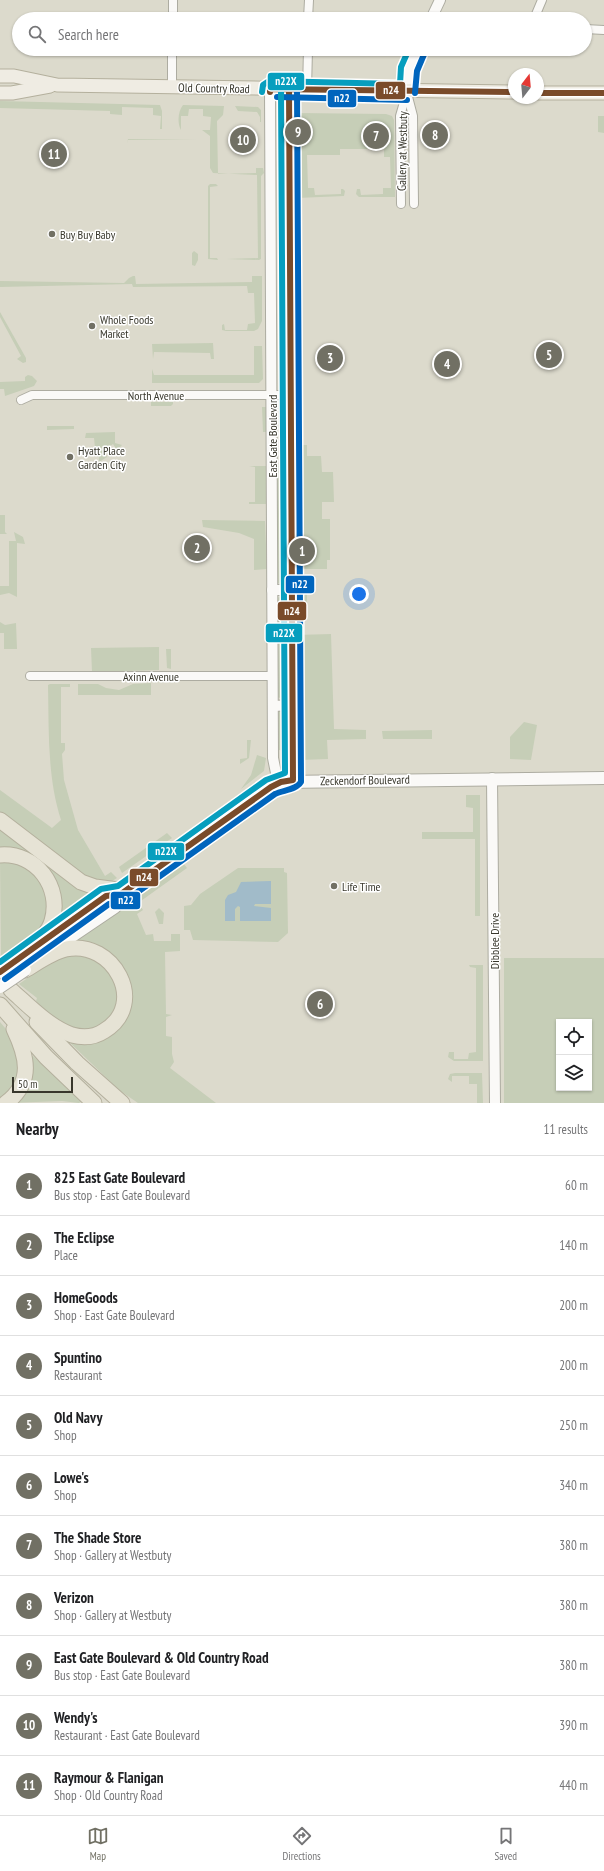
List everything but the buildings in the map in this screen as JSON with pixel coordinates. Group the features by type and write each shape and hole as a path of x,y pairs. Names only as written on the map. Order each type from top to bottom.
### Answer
{"highway":[{"path":"0,820 81,882 96,888 123,892"},
{"path":"0,855 15,856 32,863 43,873 52,890 54,906 52,922 44,935 22,961"},
{"path":"5,989 51,1024 74,1035 88,1036 102,1032 111,1026 120,1014 124,994 122,980 110,963 96,953 77,948 22,961"},
{"path":"0,976 5,989 67,1053 122,1103"},
{"path":"3,1008 23,1049 26,1064 22,1083 16,1093 6,1103"},
{"path":"3,1008 46,1057 94,1103"}],"main road":[{"name":"Old Country Road","path":"0,76 14,76 58,85 407,92 508,92"},
{"name":"Old Country Road","path":"0,93 12,93 58,85"},
{"path":"544,93 604,93"},
{"name":"Zeckendorf Boulevard","path":"0,972 22,961 115,906 123,892 278,783 293,780 602,777"},
{"name":"Zeckendorf Boulevard","path":"5,989 22,961"}],"street":[{"path":"173,0 173,12"},
{"path":"308,12 309,0"},
{"path":"434,12 440,0"},
{"path":"537,12 542,0"},
{"path":"592,29 604,30"},
{"path":"172,56 172,88"},
{"path":"307,90 308,56"},
{"path":"407,92 408,72 415,56"},
{"name":"East Gate Boulevard","path":"270,89 273,763 278,783"},
{"name":"East Gate Boulevard","path":"289,89 293,780"},
{"name":"Gallery at Westbuty","path":"407,92 413,116 414,204"},
{"name":"Gallery at Westbuty","path":"401,204 400,116 407,92"},
{"name":"North Avenue","path":"21,400 32,395 291,395"},
{"path":"272,590 292,590"},
{"name":"Axinn Avenue","path":"30,676 273,676"},
{"path":"273,706 293,706"},
{"name":"Dibblee Drive","path":"492,778 494,1103"}],"green space":[{"path":"0,101 160,105 162,111 162,129 160,129 161,116 153,115 153,108 122,107 122,115 110,114 110,111 0,108"},
{"path":"183,105 224,106 223,115 217,121 218,173 213,173 210,168 210,136 202,130 210,130 211,117 203,116 203,109 189,109 188,116 181,116 181,130 179,117 180,110"},
{"path":"235,106 258,107 261,110 261,122 257,112 238,111"},
{"path":"278,111 280,111 281,197 279,197"},
{"path":"297,113 386,114 392,116 394,120 395,197 359,197 356,194 357,189 360,189 361,195 383,194 383,188 391,188 390,157 384,157 384,149 340,149 340,155 307,155 308,188 314,188 315,195 341,194 341,189 343,189 345,191 344,196 297,198"},
{"path":"598,116 604,116 604,133 598,132"},
{"path":"128,139 197,140 128,140 127,144"},
{"path":"256,168 263,168 264,173 261,176 261,259 259,260 227,259 258,258 257,175 229,174 256,173"},
{"path":"210,184 216,184 218,186 210,187 210,258 217,258 218,260 208,259 208,186"},
{"path":"281,210 281,262 280,262"},
{"path":"194,251 198,254 198,260 195,266 192,265 192,253"},
{"path":"135,276 136,284 252,282 252,276 262,276 262,321 258,329 254,331 222,330 222,325 224,324 225,330 247,330 248,324 255,323 254,293 248,293 247,286 133,287 132,284 0,287 0,281 124,283"},
{"path":"280,277 282,277 282,323 280,323"},
{"path":"0,312 26,358 26,362 23,363 17,359 21,356 0,317"},
{"path":"213,343 214,359 211,359 210,353 154,352 153,359 152,344"},
{"path":"254,346 262,346 263,379 259,383 152,383 152,369 154,375 254,375"},
{"path":"280,351 282,351 283,386 281,387"},
{"path":"28,375 32,376 37,381 34,386 5,396 4,389 0,389 0,382 25,381 25,377"},
{"path":"151,402 173,402 173,404 171,406 151,406"},
{"path":"262,407 266,407 266,432 263,432"},
{"path":"47,426 74,426 74,429 47,430"},
{"path":"115,432 115,443 122,445 117,450 113,444 103,451 107,457 99,462 99,449 95,448 94,438 85,438 86,433"},
{"path":"292,445 307,445 307,456 321,456 322,472 333,472 334,502 322,502 322,519 330,519 330,560 327,560 327,569 293,569"},
{"path":"284,464 287,466 288,581 282,585 276,582 277,465"},
{"path":"249,466 267,466 267,504 249,504 249,502 255,502 255,467"},
{"path":"0,515 5,515 5,532 7,534 0,534"},
{"path":"202,520 265,521 267,569 254,570 254,539 239,533 203,527"},
{"path":"14,532 23,537 25,544 17,543 17,597 9,593 0,595 0,586 9,586 9,541 16,541"},
{"path":"301,572 307,576 307,614 303,617 297,614 298,575"},
{"path":"280,596 285,596 288,599 289,695 284,699 277,697 276,600"},
{"path":"0,622 5,625 16,623 17,649 4,649 4,633 0,633"},
{"path":"331,634 334,729 366,730 366,739 327,740 328,759 300,760 296,635"},
{"path":"159,647 159,670 92,672 91,648"},
{"path":"166,649 171,649 171,669 167,668"},
{"path":"151,683 151,695 78,695 78,684 98,684 106,688 119,690 133,684"},
{"path":"70,684 70,687 61,687 61,743 65,743 65,750 62,754 64,780 78,830 105,876 111,872 117,878 109,883 84,879 0,814 0,790 52,828 61,820 56,803 51,770 48,685"},
{"path":"280,710 284,710 289,715 290,740 284,751 279,750 278,746 277,713"},
{"path":"524,722 537,725 531,760 510,759 510,737"},
{"path":"432,730 432,739 383,739 382,731"},
{"path":"247,740 251,740 249,758 240,764 240,759 247,758"},
{"path":"257,755 266,758 264,771 241,789 251,775"},
{"path":"466,795 480,795 480,916 475,916 475,839 422,839 422,832 473,832 473,808 466,807"},
{"path":"0,824 95,892 97,895 58,923 54,881 0,850"},
{"path":"167,833 172,838 122,873 119,867"},
{"path":"0,858 18,860 49,889 46,923 33,940 13,954 11,952 1,959"},
{"path":"183,863 187,868 138,903 143,910 137,914 146,935 153,934 154,941 171,941 171,934 180,934 180,951 165,952 166,1014 172,1015 166,1017 166,1036 172,1037 172,1054 174,1062 170,1068 216,1103 138,1103 119,1090 63,1036 111,1030 128,987 79,943 78,938"},
{"path":"238,868 284,868 284,872 287,873 288,933 278,942 193,940 190,930 184,930 184,906 191,905 200,894"},
{"path":"159,908 164,913 163,924 159,924 155,912"},
{"path":"78,954 109,966 120,1001 109,1022 93,1030 80,1031 47,1015 36,1001 37,998 19,984 32,975 47,959"},
{"path":"504,958 604,958 604,1103 504,1103"},
{"path":"469,965 483,965 483,1061 454,1061 448,1057 449,1052 454,1052 454,1059 468,1059 469,1053 476,1052 476,968 470,967"},
{"path":"0,1022 11,1035 21,1056 14,1087 0,1100"},
{"path":"33,1056 82,1101 79,1103 62,1101 9,1103 30,1057"},
{"path":"482,1073 483,1103 477,1103 477,1084 469,1084 469,1076 452,1076 452,1082 448,1079 450,1074"}],"water":[{"path":"271,881 271,904 255,904 254,906 271,908 271,921 240,921 240,907 238,906 235,909 235,921 225,921 225,900 228,895 236,892 241,882"}],"transit line":[{"name":"n22X","path":"262,92 263,85 269,81 400,84 401,67 406,56"},
{"name":"n22","path":"415,93 417,71 423,56"},
{"name":"n24","path":"270,92 270,89 508,92"},
{"name":"n22X","path":"0,962 101,889 118,886 266,780 285,773 281,89"},
{"name":"n24","path":"0,972 106,896 121,894 271,787 281,782 293,780 289,89"},
{"name":"n22","path":"5,979 109,904 125,901 275,794 296,787 301,782 297,89"},
{"name":"n24","path":"544,93 604,93"},
{"name":"n22","path":"277,97 407,100"}],"place":[{"name":"East Gate Boulevard & Old Country Road","path":"298,132"},
{"name":"Verizon","path":"435,135"},
{"name":"The Shade Store","path":"376,136"},
{"name":"Wendy's","path":"243,140"},
{"name":"Raymour & Flanigan","path":"54,154"},
{"name":"Buy Buy Baby","path":"52,234"},
{"name":"Whole Foods Market","path":"92,326"},
{"name":"Old Navy","path":"549,355"},
{"name":"HomeGoods","path":"330,358"},
{"name":"Spuntino","path":"447,364"},
{"name":"Hyatt Place Garden City","path":"70,457"},
{"name":"The Eclipse","path":"197,548"},
{"name":"825 East Gate Boulevard","path":"302,551"},
{"name":"Life Time","path":"334,886"},
{"name":"Lowe's","path":"320,1004"}]}
